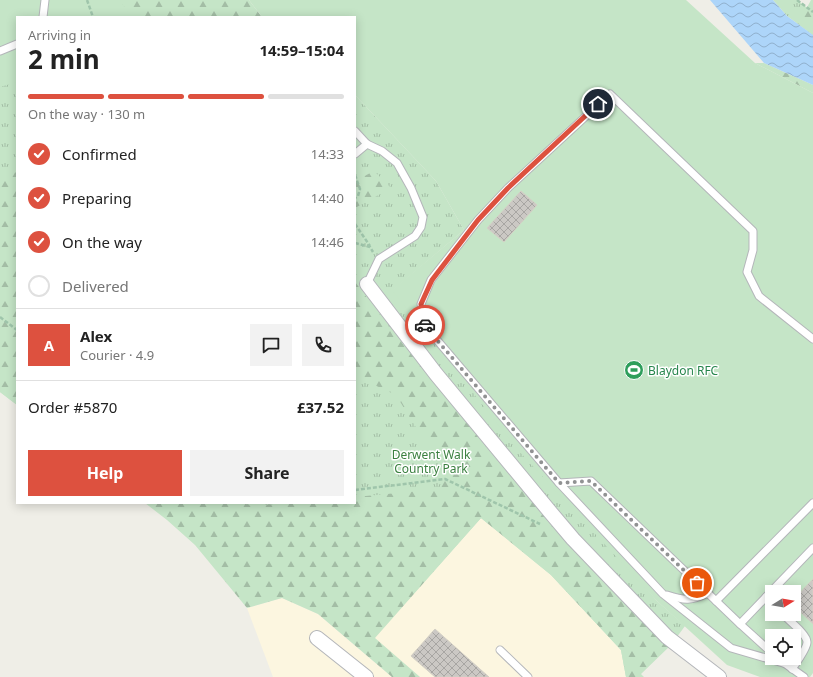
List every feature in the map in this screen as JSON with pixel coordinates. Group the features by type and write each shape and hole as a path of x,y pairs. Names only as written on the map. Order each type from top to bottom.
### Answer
{"street":[{"path":"367,284 436,374 573,539 667,637 719,677"},
{"path":"317,638 366,677"}],"lane":[{"path":"43,16 45,0"},
{"path":"0,51 16,44"},
{"path":"765,657 731,648 664,594 559,483 425,326 421,304 432,280 478,220 508,188 610,94 753,231 753,250 747,272 759,296 813,339"},
{"path":"356,132 367,144 382,151 397,163 411,188 423,217 421,227 415,236 379,259 367,284"},
{"path":"356,153 367,144"},
{"path":"559,483 591,481 765,647"},
{"path":"716,601 813,502"},
{"path":"778,585 813,548"},
{"path":"664,594 686,600 708,593"},
{"path":"740,624 765,598"},
{"path":"790,621 806,637 807,643 792,669"},
{"path":"500,650 528,677"},
{"path":"786,665 804,677"}],"path":[{"path":"87,0 93,16"},
{"path":"797,0 813,12"},
{"path":"356,177 360,189 358,196 356,197"},
{"path":"356,226 379,259"},
{"path":"356,243 370,247"},
{"path":"0,317 16,329"},
{"path":"356,490 446,479 542,524"}],"shaded area":[{"path":"481,518 551,575 621,650 626,677 420,677 374,638"},
{"path":"282,598 318,614 392,677 273,677 247,608"}],"green space":[{"path":"0,0 171,0 177,16 16,16 16,404 0,392"},
{"path":"0,0 120,0 130,16 16,16 16,82 0,87"},
{"path":"120,0 249,0 261,16 130,16"},
{"name":"Blaydon RFC","path":"249,0 686,0 755,63 813,93 813,673 810,677 760,677 727,665 657,601 518,450 392,290 464,230 436,181 356,96 356,16 261,16"},
{"path":"773,0 797,0 813,12 813,35 787,16"},
{"path":"811,0 813,0 813,35 798,24"},
{"path":"755,63 764,63 813,85 813,93"},
{"name":"Derwent Walk Country Park","path":"356,96 436,181 464,230 393,290 657,601 685,626 671,645 626,677 621,650 551,575 481,518 374,638 201,504 356,504"},
{"path":"0,167 16,173 16,404 0,392"},
{"path":"374,171 391,188 356,207 356,180"},
{"path":"356,283 389,327 543,515 671,645 641,674 644,677 626,677 621,650 551,575 481,518 375,638 420,677 392,677 318,614 282,598 247,608 195,545 146,504 246,504 252,506 277,504 356,504 356,497 440,489 443,471 396,395 356,376"}],"water":[{"path":"710,0 773,0 787,16 813,35 813,85 764,63"}],"building":[{"path":"521,191 537,205 504,242 487,228"},
{"path":"813,579 813,624 801,613 801,592"},
{"path":"435,629 489,677 435,677 411,656"}],"way so far":[{"path":"425,325 559,483 591,481 697,583"}],"place":[{"name":"Blaydon RFC","path":"634,370"}],"route":[{"path":"425,325 421,304 432,280 478,220 508,188 598,104"}]}
